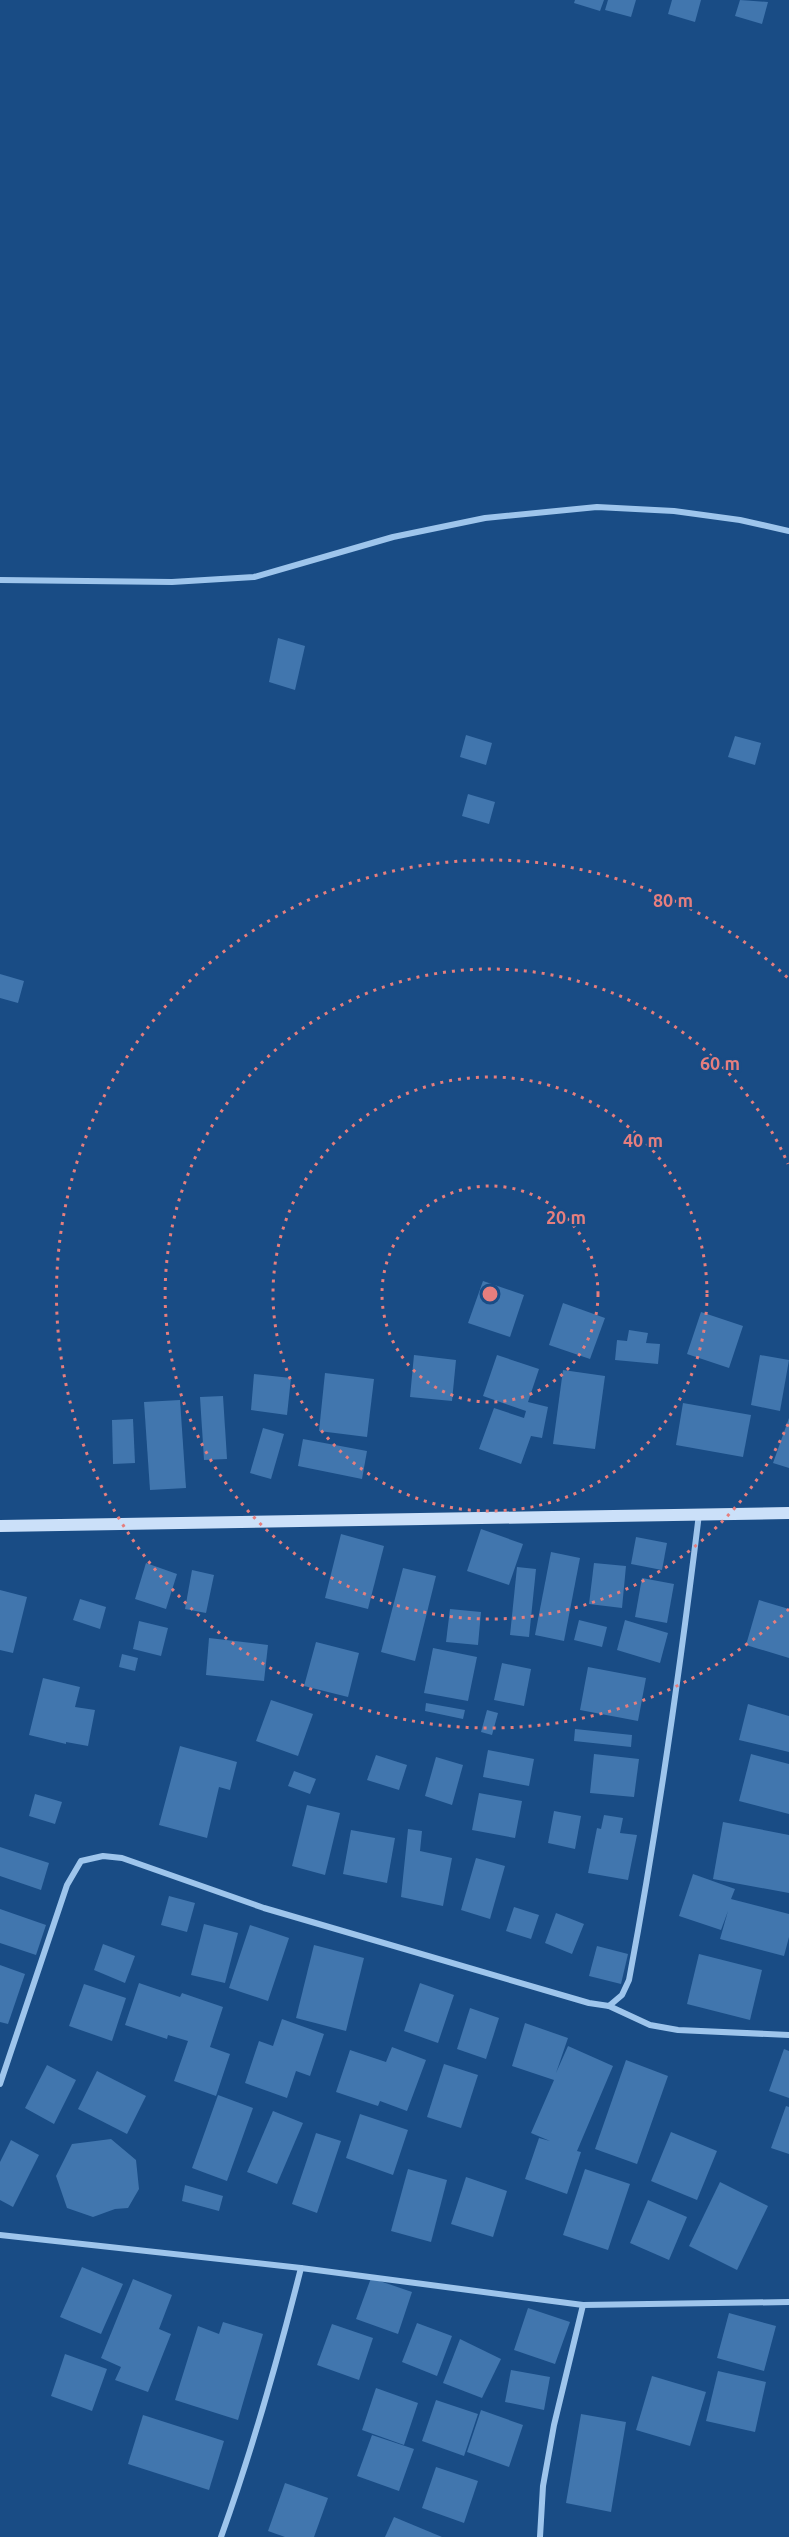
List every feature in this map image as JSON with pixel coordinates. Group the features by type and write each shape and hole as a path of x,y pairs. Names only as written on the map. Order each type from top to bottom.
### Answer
{"main road":[{"path":"0,1526 789,1513"}],"street":[{"path":"0,580 172,582 254,577 416,532 485,518 597,507 685,513 741,520 789,531"},
{"path":"609,2006 622,1995 629,1980 650,1872 683,1652 699,1514"},
{"path":"0,2084 67,1885 81,1862 103,1856 122,1858 264,1908 589,2003 609,2006 650,2025 678,2030 789,2035"},
{"path":"0,2235 302,2268 583,2305 789,2302"},
{"path":"221,2537 247,2465 302,2268"},
{"path":"540,2537 543,2486 554,2425 583,2305"}],"building":[{"path":"575,0 604,0 600,11 574,3"},
{"path":"608,0 636,0 631,17 605,10"},
{"path":"672,0 701,0 695,22 668,14"},
{"path":"740,0 768,2 762,24 735,16"},
{"path":"278,638 305,646 295,690 269,682"},
{"path":"466,735 492,743 486,765 460,757"},
{"path":"735,736 761,743 755,765 728,757"},
{"path":"468,794 495,802 489,824 462,816"},
{"path":"0,974 24,981 18,1003 0,998"},
{"path":"483,1281 524,1295 510,1337 468,1323"},
{"path":"563,1303 605,1318 590,1359 549,1345"},
{"path":"701,1312 743,1326 729,1368 687,1354"},
{"path":"629,1330 648,1333 646,1343 660,1344 658,1364 615,1360 617,1340 627,1341"},
{"path":"414,1355 456,1360 452,1401 410,1397"},
{"path":"497,1355 539,1369 528,1402 548,1407 542,1438 531,1436 521,1464 479,1449 494,1408 524,1418 526,1411 483,1396"},
{"path":"760,1355 789,1360 780,1411 751,1405"},
{"path":"563,1370 605,1376 595,1449 553,1444"},
{"path":"325,1373 374,1379 367,1437 319,1431"},
{"path":"254,1374 291,1378 287,1415 251,1410"},
{"path":"223,1396 227,1459 204,1460 200,1397"},
{"path":"180,1400 186,1488 150,1490 144,1402"},
{"path":"683,1403 751,1415 743,1457 676,1445"},
{"path":"789,1418 789,1468 773,1463"},
{"path":"133,1419 135,1463 113,1464 112,1420"},
{"path":"263,1428 284,1434 271,1479 250,1473"},
{"path":"303,1439 367,1451 362,1479 298,1466"},
{"path":"481,1529 523,1544 509,1585 467,1571"},
{"path":"341,1534 384,1546 368,1609 325,1598"},
{"path":"636,1537 667,1543 662,1570 631,1564"},
{"path":"551,1552 580,1558 564,1641 535,1635"},
{"path":"146,1563 177,1574 166,1609 135,1599"},
{"path":"594,1563 626,1566 622,1608 589,1604"},
{"path":"517,1567 536,1569 529,1637 510,1635"},
{"path":"403,1568 436,1576 415,1661 381,1652"},
{"path":"192,1570 214,1575 206,1613 185,1609"},
{"path":"642,1578 674,1584 667,1623 635,1617"},
{"path":"0,1590 27,1597 13,1653 0,1650"},
{"path":"80,1599 106,1607 100,1629 73,1620"},
{"path":"759,1600 789,1609 789,1658 746,1645"},
{"path":"450,1609 481,1612 478,1645 446,1642"},
{"path":"579,1620 607,1627 602,1647 574,1640"},
{"path":"625,1620 668,1633 660,1663 617,1650"},
{"path":"139,1621 168,1628 161,1656 133,1649"},
{"path":"209,1638 268,1645 264,1681 206,1675"},
{"path":"316,1642 359,1653 348,1697 304,1686"},
{"path":"433,1648 477,1657 468,1701 424,1693"},
{"path":"122,1654 138,1658 135,1671 119,1667"},
{"path":"502,1663 531,1669 524,1706 494,1700"},
{"path":"588,1667 646,1678 638,1721 580,1710"},
{"path":"43,1678 80,1687 75,1707 95,1710 88,1746 66,1742 66,1744 29,1735"},
{"path":"271,1700 313,1714 298,1756 256,1741"},
{"path":"426,1703 465,1710 463,1719 425,1711"},
{"path":"748,1704 789,1716 789,1752 739,1740"},
{"path":"487,1710 498,1713 492,1735 481,1732"},
{"path":"575,1729 632,1735 631,1747 574,1741"},
{"path":"180,1746 237,1762 230,1790 219,1787 207,1838 159,1825"},
{"path":"488,1750 534,1759 529,1786 483,1777"},
{"path":"594,1754 639,1759 634,1797 590,1793"},
{"path":"751,1754 789,1764 789,1814 739,1801"},
{"path":"376,1755 407,1765 399,1790 367,1780"},
{"path":"436,1757 463,1765 452,1805 425,1796"},
{"path":"294,1771 316,1779 310,1794 288,1786"},
{"path":"479,1793 522,1801 515,1838 472,1830"},
{"path":"35,1794 62,1802 55,1824 29,1816"},
{"path":"307,1805 340,1813 325,1875 292,1866"},
{"path":"554,1811 581,1816 575,1849 548,1843"},
{"path":"604,1815 623,1818 620,1833 637,1835 628,1880 588,1873 597,1828 601,1829"},
{"path":"723,1822 789,1835 789,1893 713,1879"},
{"path":"408,1829 422,1831 420,1851 452,1858 443,1906 401,1897"},
{"path":"351,1830 395,1838 387,1883 343,1874"},
{"path":"0,1847 49,1863 41,1890 0,1876"},
{"path":"476,1858 505,1866 490,1919 461,1910"},
{"path":"693,1874 735,1889 731,1899 789,1914 789,1937 784,1956 720,1939 728,1911 721,1930 679,1916"},
{"path":"169,1896 195,1903 187,1932 161,1925"},
{"path":"514,1907 539,1915 531,1939 506,1931"},
{"path":"0,1909 46,1925 36,1955 0,1943"},
{"path":"556,1913 584,1924 572,1954 545,1943"},
{"path":"204,1924 238,1933 225,1983 191,1975"},
{"path":"250,1925 289,1938 268,2001 229,1988"},
{"path":"103,1944 135,1956 125,1983 94,1970"},
{"path":"314,1945 364,1958 346,2031 296,2018"},
{"path":"597,1946 628,1954 621,1984 589,1976"},
{"path":"699,1954 762,1970 750,2020 687,2004"},
{"path":"0,1965 25,1974 8,2024 0,2022"},
{"path":"139,1983 180,1997 182,1993 223,2007 210,2047 230,2054 216,2096 174,2081 188,2041 168,2035 167,2039 125,2025"},
{"path":"420,1983 454,1995 438,2043 404,2031"},
{"path":"84,1984 126,1998 112,2041 69,2026"},
{"path":"470,2008 499,2018 486,2059 457,2049"},
{"path":"282,2019 324,2034 310,2076 296,2071 287,2098 245,2083 259,2041 273,2046"},
{"path":"525,2023 568,2038 556,2073 568,2046 613,2066 577,2151 581,2152 567,2194 525,2179 539,2138 550,2141 531,2133 554,2080 512,2066"},
{"path":"392,2047 426,2060 407,2111 380,2101 378,2106 336,2092 350,2050 386,2062"},
{"path":"784,2049 789,2051 789,2098 769,2091"},
{"path":"626,2060 668,2076 637,2164 595,2149"},
{"path":"444,2064 478,2075 461,2128 427,2117"},
{"path":"47,2065 76,2080 54,2124 25,2108"},
{"path":"97,2071 146,2096 127,2134 78,2109"},
{"path":"218,2095 253,2108 227,2181 192,2168"},
{"path":"786,2106 789,2107 789,2154 771,2148"},
{"path":"273,2111 303,2123 277,2184 247,2172"},
{"path":"360,2114 408,2130 393,2175 346,2158"},
{"path":"671,2132 717,2151 697,2200 651,2181"},
{"path":"316,2133 341,2141 317,2213 292,2204"},
{"path":"111,2139 136,2160 139,2189 128,2208 115,2209 93,2217 67,2208 56,2176 72,2144"},
{"path":"11,2140 39,2155 13,2207 0,2200 0,2162"},
{"path":"408,2169 447,2180 431,2242 391,2231"},
{"path":"585,2169 630,2184 608,2250 563,2235"},
{"path":"466,2177 507,2191 493,2237 451,2224"},
{"path":"720,2182 768,2206 737,2270 689,2246"},
{"path":"185,2185 223,2196 219,2211 182,2201"},
{"path":"648,2200 687,2217 669,2260 630,2243"},
{"path":"82,2267 123,2284 101,2334 60,2317"},
{"path":"371,2278 412,2292 398,2334 356,2319"},
{"path":"133,2279 172,2295 159,2329 171,2334 148,2392 115,2380 121,2367 101,2358"},
{"path":"528,2308 570,2322 555,2364 514,2350"},
{"path":"729,2313 776,2326 764,2371 717,2358"},
{"path":"223,2322 263,2334 238,2420 175,2400 198,2326 219,2334"},
{"path":"417,2323 452,2336 437,2376 402,2362"},
{"path":"332,2324 373,2338 359,2380 317,2365"},
{"path":"460,2339 501,2359 482,2398 443,2383"},
{"path":"65,2354 107,2369 92,2411 51,2396"},
{"path":"511,2370 550,2377 544,2410 505,2402"},
{"path":"718,2371 766,2382 755,2432 706,2421"},
{"path":"652,2376 706,2392 690,2446 636,2430"},
{"path":"376,2388 418,2403 404,2445 362,2430"},
{"path":"436,2400 478,2414 464,2456 422,2441"},
{"path":"481,2410 523,2425 509,2467 467,2452"},
{"path":"581,2414 626,2422 611,2512 566,2503"},
{"path":"143,2415 224,2441 209,2490 128,2464"},
{"path":"372,2435 414,2449 399,2491 357,2476"},
{"path":"436,2467 478,2481 464,2523 422,2508"},
{"path":"285,2483 328,2498 314,2537 285,2537 268,2531"},
{"path":"394,2517 442,2537 385,2537"}]}
